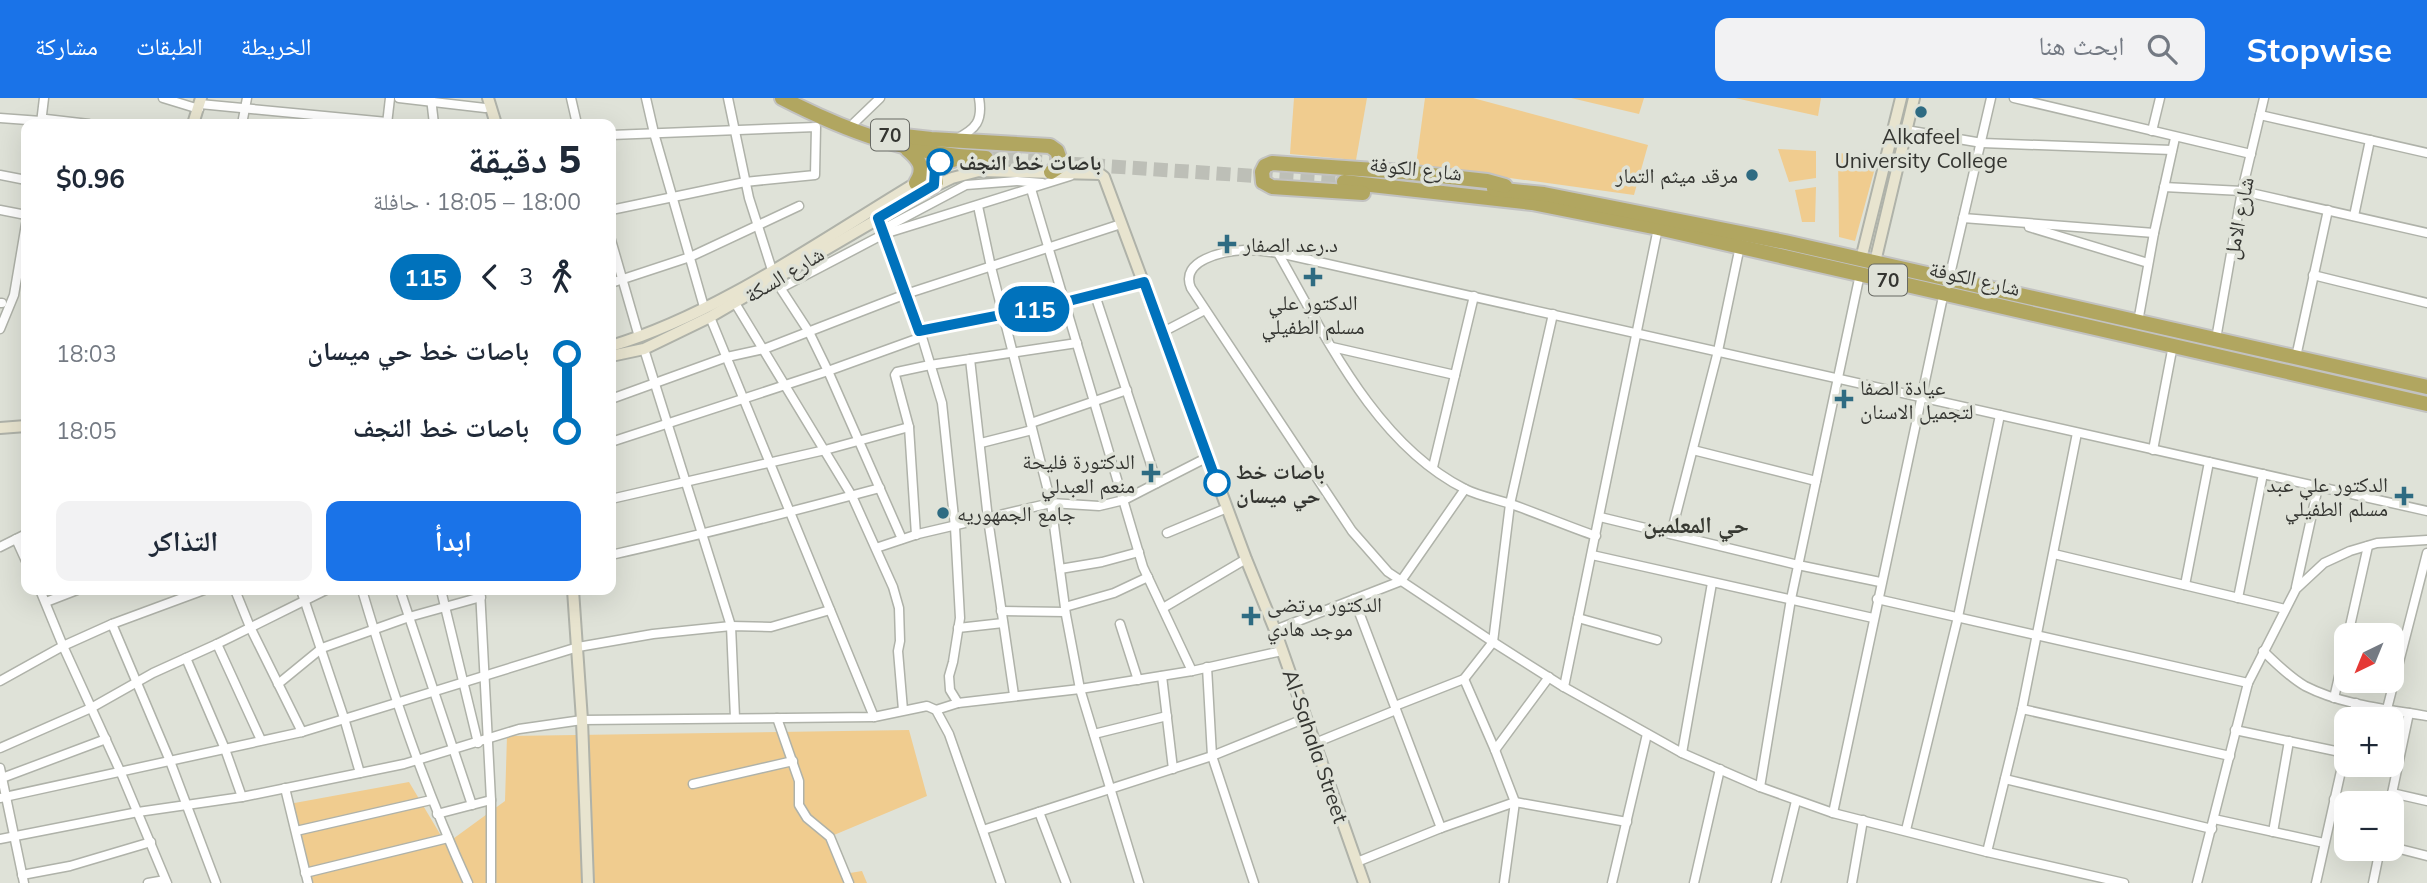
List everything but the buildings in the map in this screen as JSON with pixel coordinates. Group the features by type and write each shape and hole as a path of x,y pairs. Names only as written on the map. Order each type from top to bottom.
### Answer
{"highway":[{"name":"70","path":"782,98 830,123 906,148 984,155"},
{"name":"70","path":"801,98 854,123 886,134 984,155"},
{"path":"886,134 1050,146 1057,151 1060,160 1049,177"},
{"path":"906,148 918,158 922,167 916,183"},
{"path":"931,188 936,182 934,171 940,162 984,155"},
{"path":"1272,163 1404,172 1488,181 1531,198 1497,205 1272,187 1263,182 1262,172 1265,166 1272,163"},
{"name":"شارع الكوفة","path":"1344,178 1531,198 1784,249 1815,258 1865,265 2174,345 2224,347"},
{"name":"شارع الكوفة","path":"1531,198 1740,246 1784,249"},
{"name":"شارع الكوفة","path":"1946,286 2138,323 2427,404"},
{"name":"شارع الكوفة","path":"2260,357 2296,356 2427,387"}],"street":[{"path":"43,119 44,98"},
{"path":"163,98 349,119"},
{"path":"243,119 247,98"},
{"path":"387,119 390,98"},
{"path":"398,98 485,101"},
{"path":"571,98 577,119"},
{"path":"646,98 671,196 707,312 874,717"},
{"path":"729,98 745,182 776,279 809,332 902,540"},
{"path":"854,123 880,98"},
{"path":"953,141 969,132 976,124 981,114 979,98"},
{"path":"1865,265 1901,98"},
{"path":"1760,787 1791,599 1836,378 1865,265 1914,98"},
{"path":"1833,813 1920,397 1991,98"},
{"path":"2014,98 2251,154"},
{"path":"2152,131 2160,98"},
{"name":"شارع الامل","path":"2224,347 2242,191 2264,98"},
{"path":"432,99 434,119"},
{"path":"485,101 488,119"},
{"path":"485,101 494,119"},
{"path":"2260,115 2427,153"},
{"path":"0,118 21,119"},
{"path":"616,135 733,128 816,127 815,175 745,182 616,209"},
{"path":"1906,130 1982,143 2172,150"},
{"path":"2138,323 2148,262 2175,138"},
{"path":"2354,216 2370,139"},
{"name":"شارع السكة","path":"616,344 735,303 880,222 931,188 952,178 979,171 1049,177 1096,173 1104,177"},
{"path":"0,174 21,179"},
{"path":"880,222 978,206 1031,189 1049,177"},
{"path":"776,279 880,222 966,185 1049,177"},
{"name":"Al-Sahala Street","path":"1104,177 1245,559 1275,630 1364,883"},
{"name":"شارع السكة","path":"880,222 916,183"},
{"path":"2164,187 2242,191 2427,233"},
{"path":"1031,189 1139,552 1192,671"},
{"path":"616,281 690,257 799,206"},
{"path":"978,206 990,267 1051,503 1065,609 1080,689 1139,883"},
{"path":"0,210 21,214"},
{"path":"2296,356 2328,210"},
{"path":"1964,218 2154,233"},
{"path":"880,222 942,403 955,527 960,618 949,676 950,690 958,703"},
{"path":"2013,222 2148,262"},
{"path":"616,397 727,357 764,349 906,294 1121,224"},
{"path":"1564,687 1658,228"},
{"path":"1671,534 1718,351 1740,246"},
{"path":"2124,883 2108,882 1987,852 1796,801 1682,753 1564,687 1493,642 1388,572 1352,531 1205,310 1188,281 1189,274 1196,265 1227,253 1243,250 1278,253 2427,511"},
{"path":"1278,253 1332,347 1371,407 1401,442 1465,489 1596,536"},
{"path":"0,329 15,295 21,256"},
{"path":"616,256 639,337"},
{"path":"2313,275 2427,303"},
{"name":"شارع السكة","path":"616,355 644,349 707,312 776,279"},
{"path":"616,440 828,372 920,334 1065,303 1144,282"},
{"path":"1095,295 1157,483"},
{"path":"1433,467 1474,296"},
{"path":"735,303 852,496 876,548 899,608 898,651 903,710"},
{"path":"1161,332 1205,310"},
{"path":"1315,743 1464,679 1493,642 1510,504 1553,314"},
{"path":"916,535 909,427 895,375 897,372 1077,343"},
{"path":"2153,450 2174,345"},
{"path":"1332,347 1455,375"},
{"path":"644,349 731,626 735,718"},
{"path":"970,359 988,519 1014,695"},
{"path":"981,443 1127,390"},
{"path":"1906,830 1958,617 2000,415"},
{"path":"0,428 21,426"},
{"path":"616,498 825,450 909,427"},
{"path":"1987,852 2038,635 2077,432"},
{"path":"1693,450 1816,481"},
{"path":"876,548 916,535 1051,503 1099,506 1124,500 1208,457"},
{"path":"2185,585 2209,462"},
{"path":"2238,598 2263,474"},
{"path":"2197,883 2248,683 2296,589 2318,487"},
{"path":"616,554 702,535 880,488"},
{"path":"1275,630 1401,581 1465,489"},
{"path":"1167,533 1227,508"},
{"path":"1600,517 1798,565 1881,582"},
{"path":"0,547 21,536"},
{"path":"16,539 21,550"},
{"path":"2296,589 2324,562 2368,546 2393,541 2427,540"},
{"path":"2351,623 2368,546"},
{"path":"1060,569 1139,552"},
{"path":"2388,707 2427,553"},
{"path":"2053,554 2286,609"},
{"path":"1592,555 1873,618"},
{"path":"1163,608 1245,559"},
{"path":"1001,611 1065,609 1114,593 1148,577"},
{"path":"1682,753 1712,583"},
{"path":"42,595 166,881 148,883"},
{"path":"46,603 65,595"},
{"path":"0,681 63,646 111,624 190,595"},
{"path":"237,595 302,732"},
{"path":"302,595 322,648 360,773"},
{"path":"0,748 91,708 136,683 316,595"},
{"path":"364,595 431,800 468,883"},
{"path":"402,595 472,805"},
{"path":"442,595 478,743"},
{"path":"278,684 322,648 409,617 446,608 475,595"},
{"path":"480,595 491,800 491,883"},
{"path":"573,595 582,720 588,883"},
{"path":"1354,599 1441,828"},
{"path":"1877,599 2248,683"},
{"path":"2,797 302,732 578,648 653,634 731,626 771,627 830,610"},
{"path":"1578,618 1657,640"},
{"path":"958,628 1003,623"},
{"path":"111,624 170,761 216,883"},
{"path":"1120,624 1138,680"},
{"path":"217,644 261,740"},
{"path":"936,710 958,703 1080,689 1192,671 1282,651"},
{"path":"2263,651 2304,685 2334,698 2377,707"},
{"path":"186,658 225,749 242,797"},
{"path":"1207,667 1212,756 1254,883"},
{"path":"1162,676 1173,769"},
{"path":"1495,750 1549,677"},
{"path":"1464,679 1515,802 1504,883"},
{"path":"2334,698 2335,693"},
{"path":"2355,707 2356,703"},
{"path":"0,839 242,797 360,773 417,760 519,729 582,720 874,717 927,706 936,710 949,734 1001,883"},
{"path":"2022,709 2230,756"},
{"path":"2404,712 2427,716"},
{"path":"2392,791 2409,713"},
{"path":"1094,734 1167,716"},
{"path":"777,718 800,780 799,805 807,818 830,837 849,883"},
{"path":"983,830 1212,756 1306,718"},
{"path":"2235,730 2334,747"},
{"path":"1612,883 1647,734"},
{"path":"2,778 106,739"},
{"path":"2273,832 2289,741"},
{"path":"693,784 793,761"},
{"path":"0,768 2,797 15,836 23,879 151,842"},
{"path":"1694,883 1720,769"},
{"path":"2005,779 2212,829"},
{"path":"285,788 308,883"},
{"path":"2404,796 2427,801"},
{"path":"2316,883 2334,799"},
{"path":"296,831 431,800"},
{"path":"437,814 491,800"},
{"path":"1776,883 1796,801"},
{"path":"1357,862 1515,802 1627,822"},
{"path":"1039,812 1066,883"},
{"path":"2214,819 2324,842"},
{"path":"1852,883 1863,820"},
{"path":"305,873 448,838"},
{"path":"2404,849 2427,856"},
{"path":"2373,883 2378,861"}],"shaded area":[{"path":"1294,98 1367,98 1356,160 1290,154"},
{"path":"1425,98 1473,98 1648,145 1634,195 1416,165"},
{"path":"1571,98 1644,98 1639,114"},
{"path":"1735,98 1821,98 1818,116"},
{"path":"1778,149 1816,151 1816,178 1789,182"},
{"path":"1838,153 1878,157 1855,241 1839,237"},
{"path":"1816,187 1815,222 1802,222 1795,190"},
{"path":"909,730 927,796 834,835 844,874 862,871 867,883 309,883 289,804 409,782 446,844 505,801 507,736"}],"tunnel":[{"path":"986,158 1344,182"}],"bus line":[{"name":"115","path":"940,162 935,167 936,182 931,188 878,218 919,331 1057,304 1144,282 1217,483"}],"place":[{"name":"Alkafeel University College","path":"1921,112"},
{"name":"باصات خط النجف","path":"940,162"},
{"name":"مرقد ميثم التمار","path":"1752,175"},
{"name":"د.رعد الصفار","path":"1227,244"},
{"name":"الدكتور علي مسلم الطفيلي","path":"1313,277"},
{"name":"عيادة الصفا لتجميل الاسنان","path":"1844,399"},
{"name":"الدكتورة فليحة منعم العبدلي","path":"1151,473"},
{"name":"باصات خط حي ميسان","path":"1217,483"},
{"name":"الدكتور علي عبد مسلم الطفيلي","path":"2404,496"},
{"name":"جامع الجمهوريه","path":"943,513"},
{"name":"الدكتور مرتضى موجد هادي","path":"1251,616"}],"district":[{"name":"حي المعلمين","path":"1696,524"}]}
